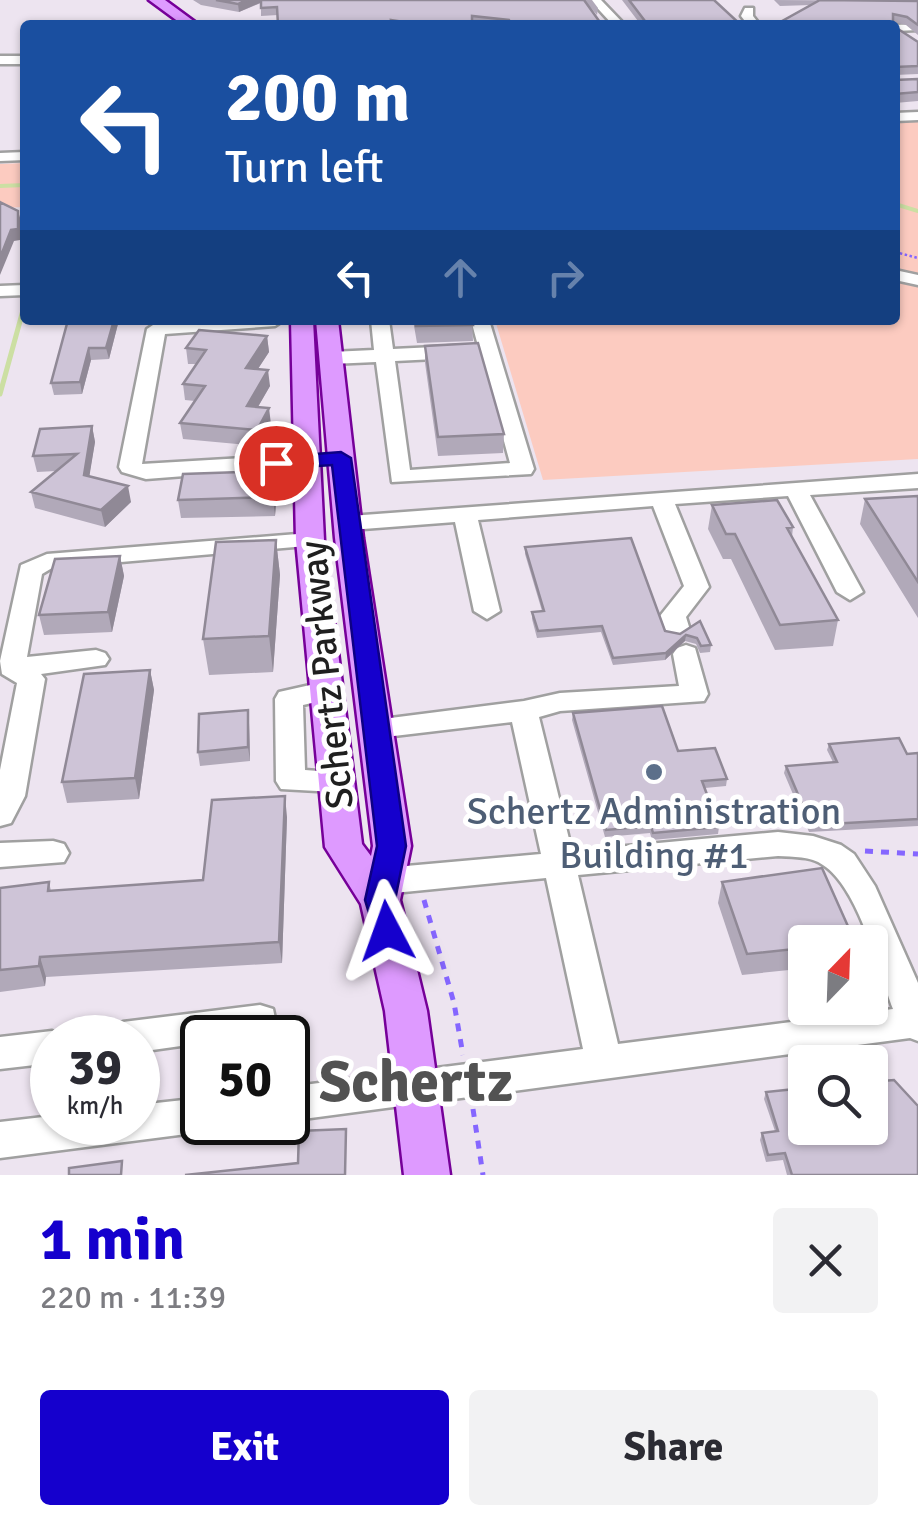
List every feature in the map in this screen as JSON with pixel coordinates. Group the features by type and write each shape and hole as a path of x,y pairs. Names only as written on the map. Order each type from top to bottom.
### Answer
{"main road":[{"path":"137,0 165,20"},
{"path":"156,0 185,20"},
{"name":"Schertz Parkway","path":"304,325 341,458 392,846 382,890 418,1086 427,1175"},
{"name":"Schertz Parkway","path":"326,325 316,359 308,461 310,540 344,847 382,890"},
{"path":"308,461 341,458"},
{"path":"310,540 350,530"},
{"path":"328,690 372,689"},
{"path":"335,781 383,780"}],"street":[{"path":"595,0 613,20"},
{"path":"750,10 747,16 750,20"},
{"path":"209,325 156,329 130,468 146,472 308,461"},
{"path":"381,325 400,477 523,469 481,325"},
{"path":"316,359 488,350"},
{"path":"350,530 464,514 918,482"},
{"path":"796,489 850,592"},
{"path":"377,728 560,702 694,694 673,616 698,586 661,498"},
{"path":"464,514 487,612"},
{"path":"12,668 30,570 47,561 310,540"},
{"path":"12,668 96,660"},
{"path":"0,815 10,796 31,679 12,668"},
{"path":"328,690 289,700 291,780 335,781"},
{"path":"524,710 605,1065"},
{"path":"310,1101 917,1022 857,884 841,860 806,846 778,844 559,866 382,890"},
{"path":"0,856 53,853"},
{"path":"0,1053 30,1049"},
{"path":"0,1140 180,1118"}],"shaded area":[{"path":"918,120 918,459 543,480 496,325 900,325 900,121"},
{"path":"20,163 20,207 0,208 0,164"}],"building":[{"path":"216,0 248,0 238,4"},
{"path":"261,0 584,0 598,20 472,16 472,20 278,20 277,7 261,8"},
{"path":"629,0 714,0 736,20 644,20"},
{"path":"820,0 918,1 918,25 893,14 893,20 784,20"},
{"path":"900,30 918,42 918,66 900,67"},
{"path":"918,79 918,92 900,94 900,80"},
{"path":"0,202 18,211 18,229 11,230 0,258"},
{"path":"67,325 113,325 106,348 89,348 80,382 51,383"},
{"path":"199,330 267,336 246,368 268,370 247,406 269,408 257,430 180,423 205,386 183,384 206,350 186,348"},
{"path":"478,343 504,434 438,437 425,346"},
{"path":"92,426 84,475 128,486 101,510 31,492 77,454 33,456 40,429"},
{"path":"275,471 273,497 178,500 183,474"},
{"path":"918,496 918,582 865,499"},
{"path":"777,500 793,527 787,528 838,620 780,625 735,534 726,534 712,505"},
{"path":"631,538 665,631 680,634 700,621 711,645 701,646 697,638 686,635 666,653 613,658 602,626 538,631 532,612 544,611 525,547"},
{"path":"276,540 269,636 203,639 216,542"},
{"path":"120,556 108,612 39,615 55,559"},
{"path":"150,670 135,778 62,782 84,674"},
{"name":"Schertz Administration Building #1","path":"662,706 678,751 715,748 727,779 702,781 719,827 653,833 651,826 606,830 573,713"},
{"path":"248,710 248,747 198,752 199,714"},
{"path":"899,738 907,754 918,753 918,819 811,825 786,766 837,762 829,744"},
{"path":"285,796 279,942 40,957 39,966 0,970 0,888 49,882 48,891 203,880 212,800"},
{"path":"822,868 847,925 788,925 788,950 747,954 722,882"},
{"path":"888,1080 894,1080 918,1106 918,1175 792,1175 785,1153 768,1155 762,1133 778,1131 766,1092 788,1090 788,1145 888,1145"},
{"path":"346,1129 345,1175 185,1175 298,1163 299,1145 310,1145 310,1131"},
{"path":"122,1161 121,1175 69,1175 69,1168"}],"waterway":[{"path":"0,186 20,185"},
{"path":"900,206 918,211"},
{"path":"0,394 20,321"}],"place":[{"name":"Schertz Administration Building #1","path":"654,772"}],"district":[{"name":"Schertz","path":"416,1081"}],"route":[{"path":"276,463 341,458 392,846 380,900 387,931"}]}
